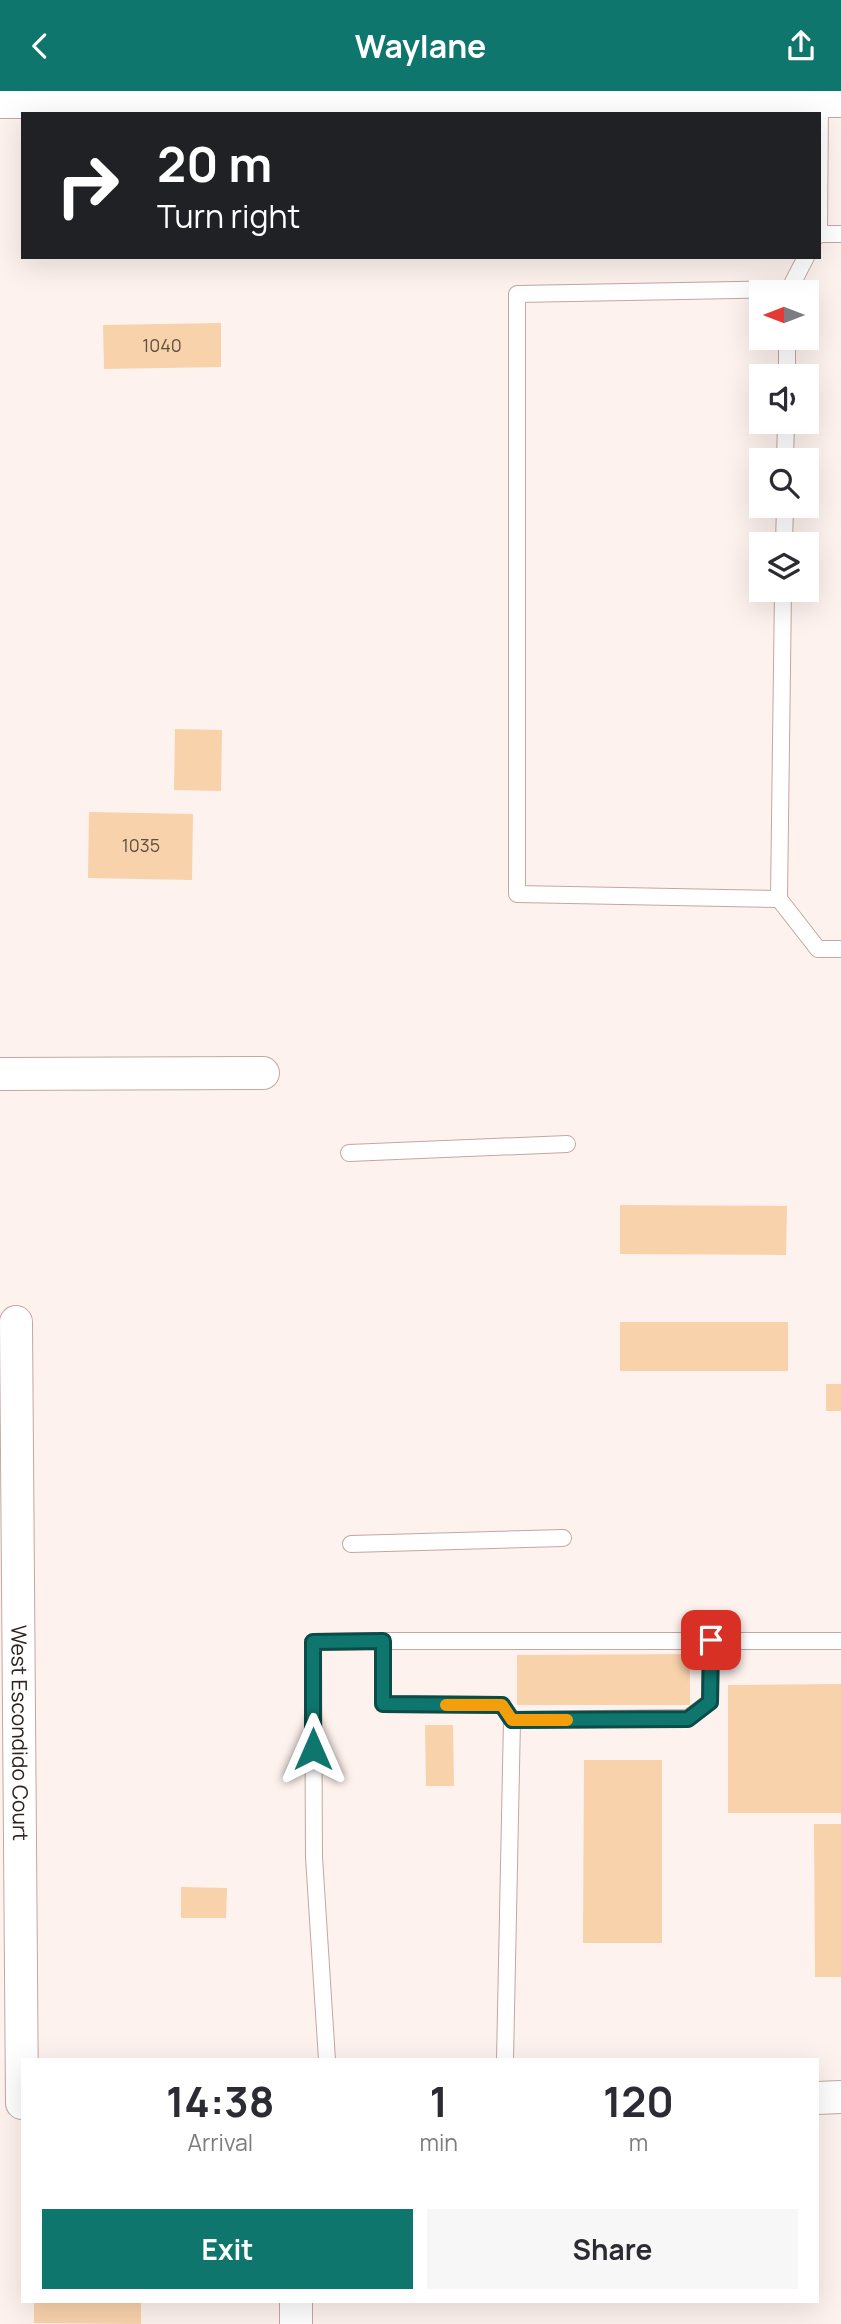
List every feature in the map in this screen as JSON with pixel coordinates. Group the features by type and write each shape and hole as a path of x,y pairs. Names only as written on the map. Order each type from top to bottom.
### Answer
{"street":[{"path":"0,103 300,96 673,96 831,101"},
{"path":"0,1074 263,1073"},
{"name":"West Escondido Court","path":"16,1322 22,2058"},
{"path":"819,2098 841,2097"},
{"path":"0,2103 21,2103"},
{"path":"296,2303 296,2324"}],"lane":[{"path":"821,213 831,101"},
{"path":"821,235 841,234"},
{"path":"794,280 805,259"},
{"path":"749,291 517,294 517,894 779,899"},
{"path":"783,602 779,899 818,949 841,949"},
{"path":"349,1153 567,1144"},
{"path":"351,1544 563,1538"},
{"path":"512,1720 688,1719 710,1702 711,1640"},
{"path":"383,1641 383,1704 502,1705 512,1720 505,2058"},
{"path":"327,2058 314,1857 313,1642 841,1641"}],"building":[{"path":"221,323 221,367 104,369 103,325"},
{"path":"175,729 222,730 221,791 174,790"},
{"path":"89,812 193,814 192,880 88,878"},
{"path":"620,1205 787,1206 786,1255 620,1254"},
{"path":"620,1322 788,1322 788,1371 620,1371"},
{"path":"826,1384 841,1384 841,1411 826,1411"},
{"path":"690,1654 690,1705 517,1705 517,1655"},
{"path":"841,1684 841,1813 728,1813 728,1685"},
{"path":"425,1725 453,1725 454,1786 426,1786"},
{"path":"584,1760 662,1760 662,1943 583,1943"},
{"path":"814,1824 841,1824 841,1977 815,1977"},
{"path":"181,1887 227,1888 226,1918 181,1918"},
{"path":"34,2303 141,2303 141,2324 34,2323"}],"slow traffic":[{"path":"446,1705 502,1705 512,1720 567,1720"}],"route":[{"path":"313,1749 313,1642 383,1641 383,1704 502,1705 512,1720 688,1719 710,1702 711,1640"}]}
